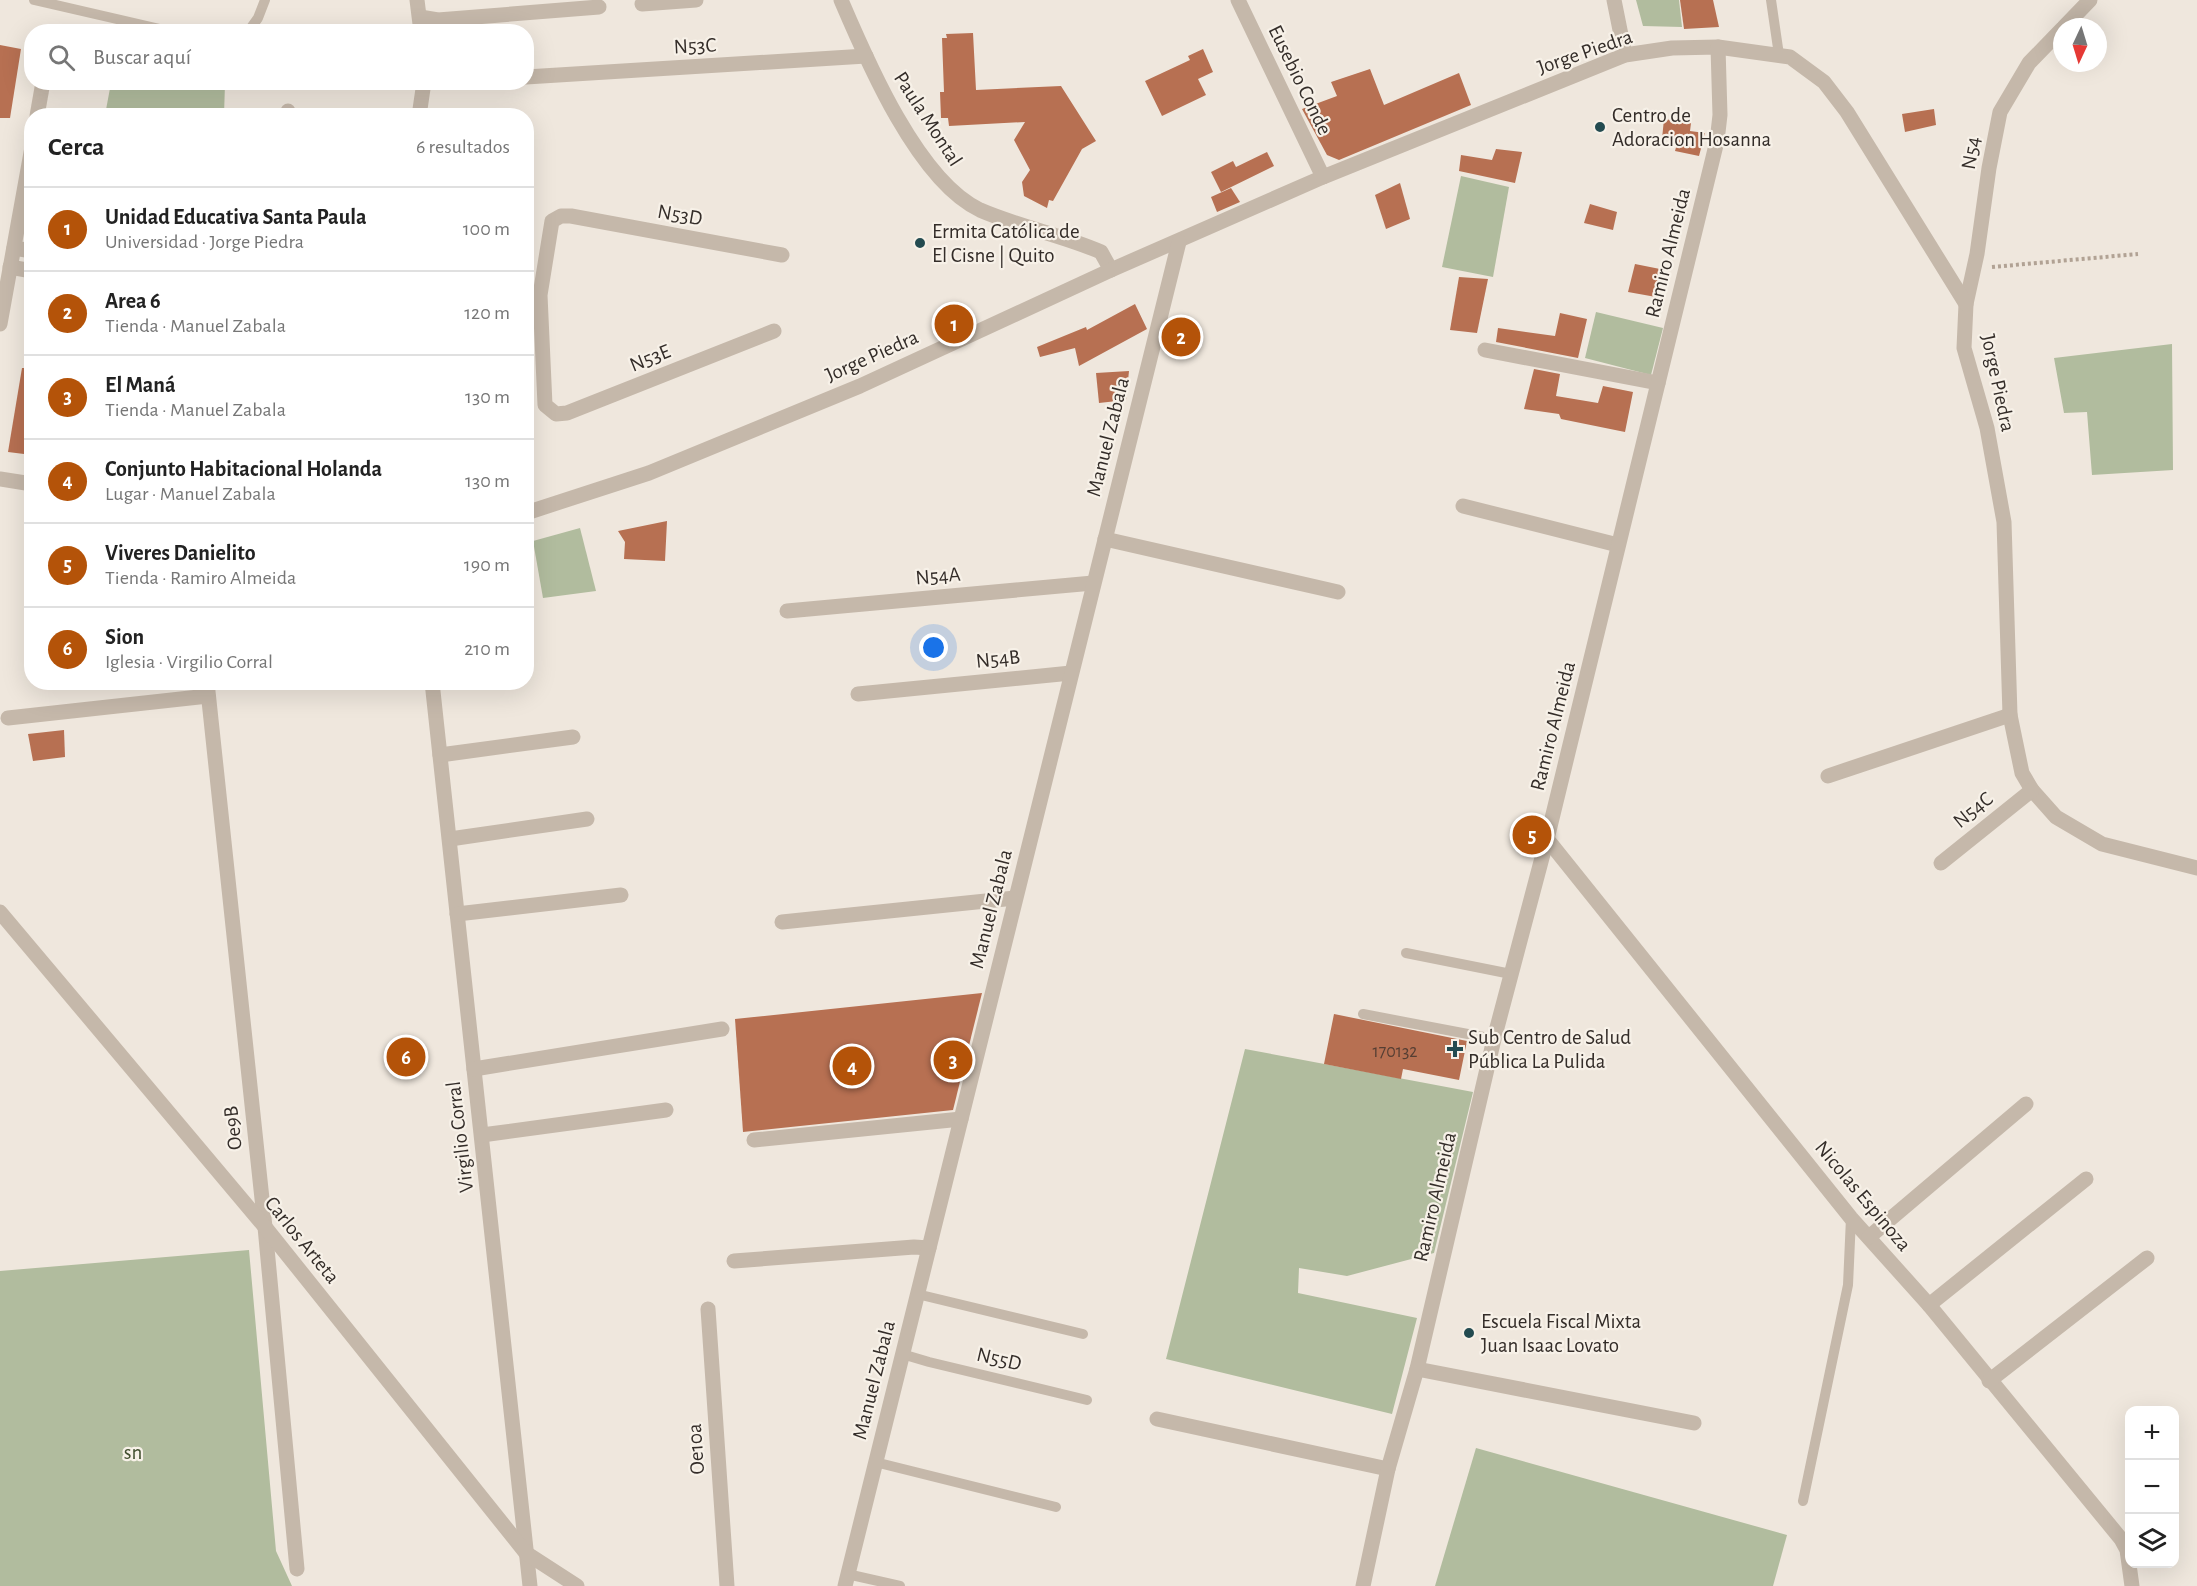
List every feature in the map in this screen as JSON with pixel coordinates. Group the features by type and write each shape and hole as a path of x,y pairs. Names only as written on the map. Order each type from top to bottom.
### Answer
{"street":[{"path":"417,0 421,24 438,20 599,7"},
{"path":"642,4 696,0"},
{"name":"Paula Montal","path":"841,0 866,56 898,118 931,168 946,185 979,209 1101,252 1111,270"},
{"name":"Eusebio Conde","path":"1238,0 1323,177"},
{"path":"1614,0 1624,56"},
{"name":"N54","path":"2073,18 2090,0"},
{"name":"N54","path":"1966,303 2000,112 2029,63 2053,38"},
{"name":"Jorge Piedra","path":"534,510 649,473 849,390 1111,270 1323,177 1624,56 1672,48 1718,47 1790,57 1824,82 1847,112 1966,303 1964,348 1987,428 2004,522 2010,715 2022,773 2032,790 2056,817 2102,844 2197,868"},
{"name":"Ramiro Almeida","path":"1363,1586 1388,1469 1417,1369 1494,1039 1547,839 1717,141 1720,115 1718,47"},
{"name":"N53C","path":"534,77 866,56"},
{"path":"38,108 42,90"},
{"path":"420,108 423,90"},
{"path":"0,324 9,258 24,186"},
{"name":"N53D","path":"534,291 552,221 561,216 782,255"},
{"name":"Manuel Zabala","path":"846,1580 1179,242"},
{"path":"9,258 24,253"},
{"path":"9,258 24,266"},
{"name":"N53E","path":"534,305 544,405 556,414 567,413 774,331"},
{"path":"1485,350 1658,383"},
{"path":"0,479 24,483"},
{"path":"1463,506 1618,545"},
{"path":"1105,539 1338,592"},
{"name":"N54A","path":"787,611 1093,583"},
{"name":"N54B","path":"858,694 1071,673"},
{"path":"8,718 200,690"},
{"name":"Oe9B","path":"207,690 265,1227 297,1569"},
{"name":"Virgilio Corral","path":"433,690 530,1586"},
{"path":"1828,776 2010,715"},
{"path":"440,755 573,737"},
{"name":"N54C","path":"1941,863 2032,790"},
{"path":"450,839 587,819"},
{"name":"Nicolas Espinoza","path":"1547,839 1851,1218 1929,1305 1989,1381 2121,1539 2127,1550 2132,1586"},
{"path":"458,914 621,895"},
{"path":"782,922 1015,898"},
{"name":"Carlos Arteta","path":"0,912 265,1227 526,1552 577,1586"},
{"path":"474,1068 722,1029"},
{"path":"1869,1237 2026,1104"},
{"path":"482,1135 666,1110"},
{"path":"754,1140 961,1119"},
{"path":"1929,1305 2086,1179"},
{"path":"734,1261 914,1247 929,1248"},
{"path":"1989,1381 2147,1258"},
{"name":"Oe10a","path":"708,1309 727,1586"},
{"path":"1417,1369 1694,1423"},
{"path":"1157,1419 1388,1469"}],"lane":[{"path":"34,0 138,24"},
{"path":"254,24 265,0"},
{"path":"1771,0 1779,56"},
{"path":"1406,953 1511,974"},
{"path":"1363,1014 1494,1039"},
{"path":"1803,1502 1848,1285 1851,1218"},
{"path":"917,1294 1083,1334"},
{"name":"N55D","path":"902,1354 1088,1400"},
{"path":"875,1462 1056,1507"},
{"path":"846,1580 900,1586"}],"path":[{"path":"1973,268 2138,254"}],"green space":[{"path":"1636,0 1679,0 1682,27 1643,26"},
{"path":"110,90 225,90 224,108 106,108"},
{"path":"1461,176 1509,187 1493,277 1442,267"},
{"path":"1596,312 1663,328 1651,375 1585,358"},
{"path":"2172,344 2173,470 2092,475 2087,412 2064,413 2054,358"},
{"path":"580,528 596,591 543,598 534,541"},
{"path":"1245,1049 1473,1092 1434,1253 1347,1276 1299,1268 1298,1293 1417,1318 1392,1414 1166,1359"},
{"name":"sn","path":"249,1250 276,1551 292,1586 0,1586 0,1271"},
{"path":"1476,1448 1787,1535 1773,1586 1435,1586"}],"building":[{"path":"1680,0 1713,0 1719,27 1684,29"},
{"path":"973,33 976,90 1061,86 1096,141 1082,149 1053,201 1049,200 1047,208 1024,196 1022,182 1030,170 1014,140 1025,122 949,126 948,118 941,118 940,92 944,92 942,38 947,38 946,34"},
{"path":"0,45 21,49 10,118 0,118"},
{"path":"1203,49 1213,72 1198,79 1206,95 1162,116 1145,81 1190,60 1188,56"},
{"path":"1370,69 1384,105 1459,73 1471,105 1339,160 1327,155 1302,109 1337,96 1331,82"},
{"path":"1934,109 1936,125 1905,132 1902,114"},
{"path":"1664,119 1691,123 1690,131 1705,133 1699,156 1675,151 1678,140 1662,139"},
{"path":"1496,149 1522,152 1515,183 1459,171 1461,155 1492,160"},
{"path":"1267,152 1274,166 1221,192 1211,172 1233,161 1236,167"},
{"path":"1400,183 1410,219 1386,229 1375,195"},
{"path":"1231,188 1240,202 1217,212 1211,197"},
{"path":"1590,204 1617,212 1613,230 1584,223"},
{"path":"1635,264 1665,270 1656,297 1628,292"},
{"path":"1459,277 1488,279 1477,333 1450,330"},
{"path":"1135,304 1147,329 1079,366 1075,348 1040,357 1037,347 1086,327 1087,330"},
{"path":"1560,313 1587,319 1578,358 1496,342 1498,328 1555,336"},
{"path":"22,368 24,368 24,454 8,452"},
{"path":"1534,369 1560,374 1556,396 1598,403 1603,386 1633,392 1625,432 1561,419 1559,414 1524,409"},
{"path":"1129,371 1126,400 1099,403 1096,373"},
{"path":"667,521 665,561 624,559 625,542 618,531"},
{"path":"64,730 65,757 33,761 28,734"},
{"path":"982,993 953,1110 743,1132 735,1019"},
{"name":"Sub Centro de Salud Pública La Pulida","path":"1334,1014 1467,1041 1459,1080 1403,1069 1401,1079 1324,1064"}],"place":[{"name":"Centro de Adoracion Hosanna","path":"1600,127"},
{"name":"Ermita Católica de El Cisne | Quito","path":"920,243"},
{"name":"Unidad Educativa Santa Paula","path":"954,324"},
{"name":"Area 6","path":"1181,337"},
{"name":"Viveres Danielito","path":"1532,835"},
{"name":"Sub Centro de Salud Pública La Pulida","path":"1455,1049"},
{"name":"Sion","path":"406,1057"},
{"name":"El Maná","path":"953,1060"},
{"name":"Conjunto Habitacional Holanda","path":"852,1066"},
{"name":"Escuela Fiscal Mixta Juan Isaac Lovato","path":"1469,1333"}]}
